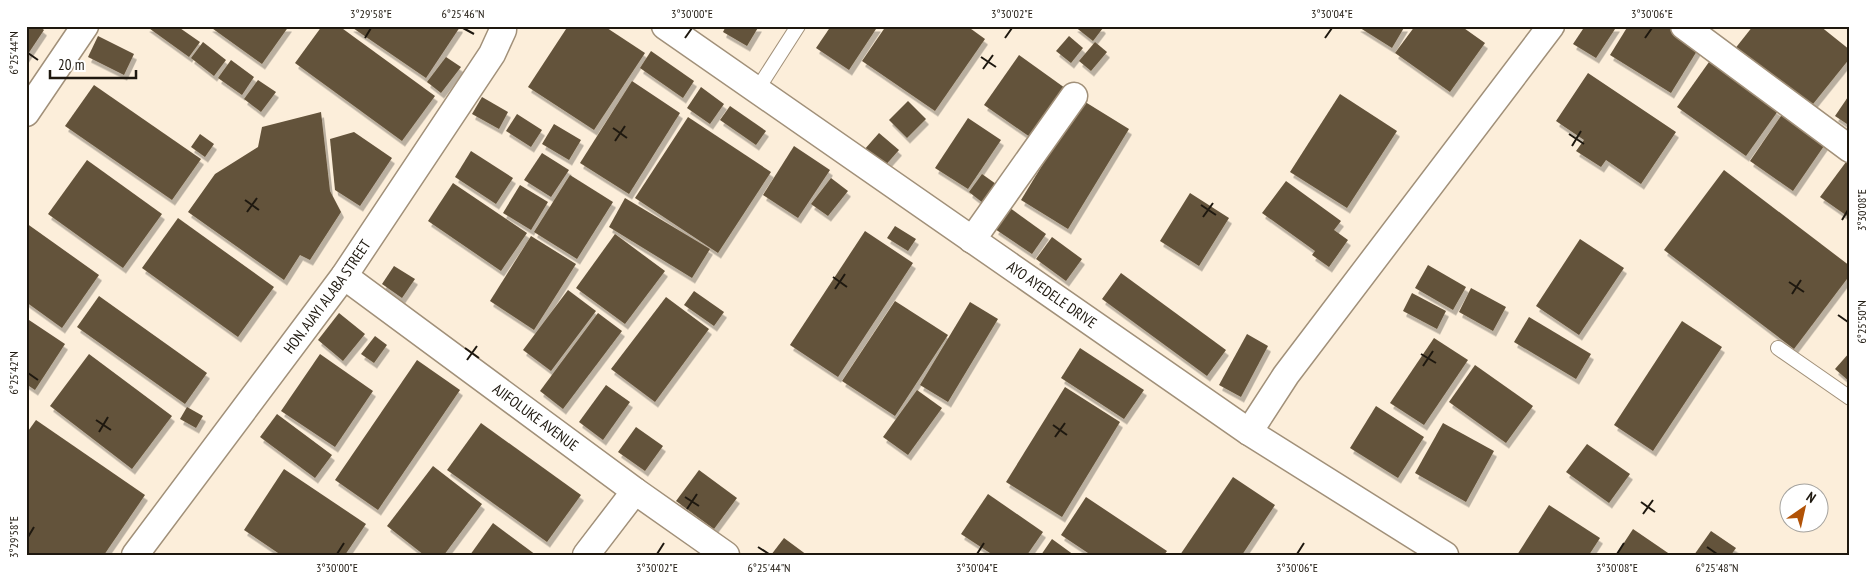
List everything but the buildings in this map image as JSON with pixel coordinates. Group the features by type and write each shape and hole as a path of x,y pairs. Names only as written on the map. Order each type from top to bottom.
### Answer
{"street":[{"path":"26,113 85,26"},
{"name":"HON. AJAYI ALABA STREET","path":"135,555 344,276 492,54 503,26"},
{"name":"AYO AYEDELE DRIVE","path":"666,26 1249,432 1445,555"},
{"path":"1249,432 1286,375 1551,26"},
{"path":"1684,26 1850,149"},
{"path":"972,240 1074,96"},
{"name":"AJIFOLUKE AVENUE","path":"344,276 635,491 726,555"},
{"path":"586,555 635,491"}],"lane":[{"path":"757,90 798,26"},
{"path":"1778,348 1850,398"}]}
